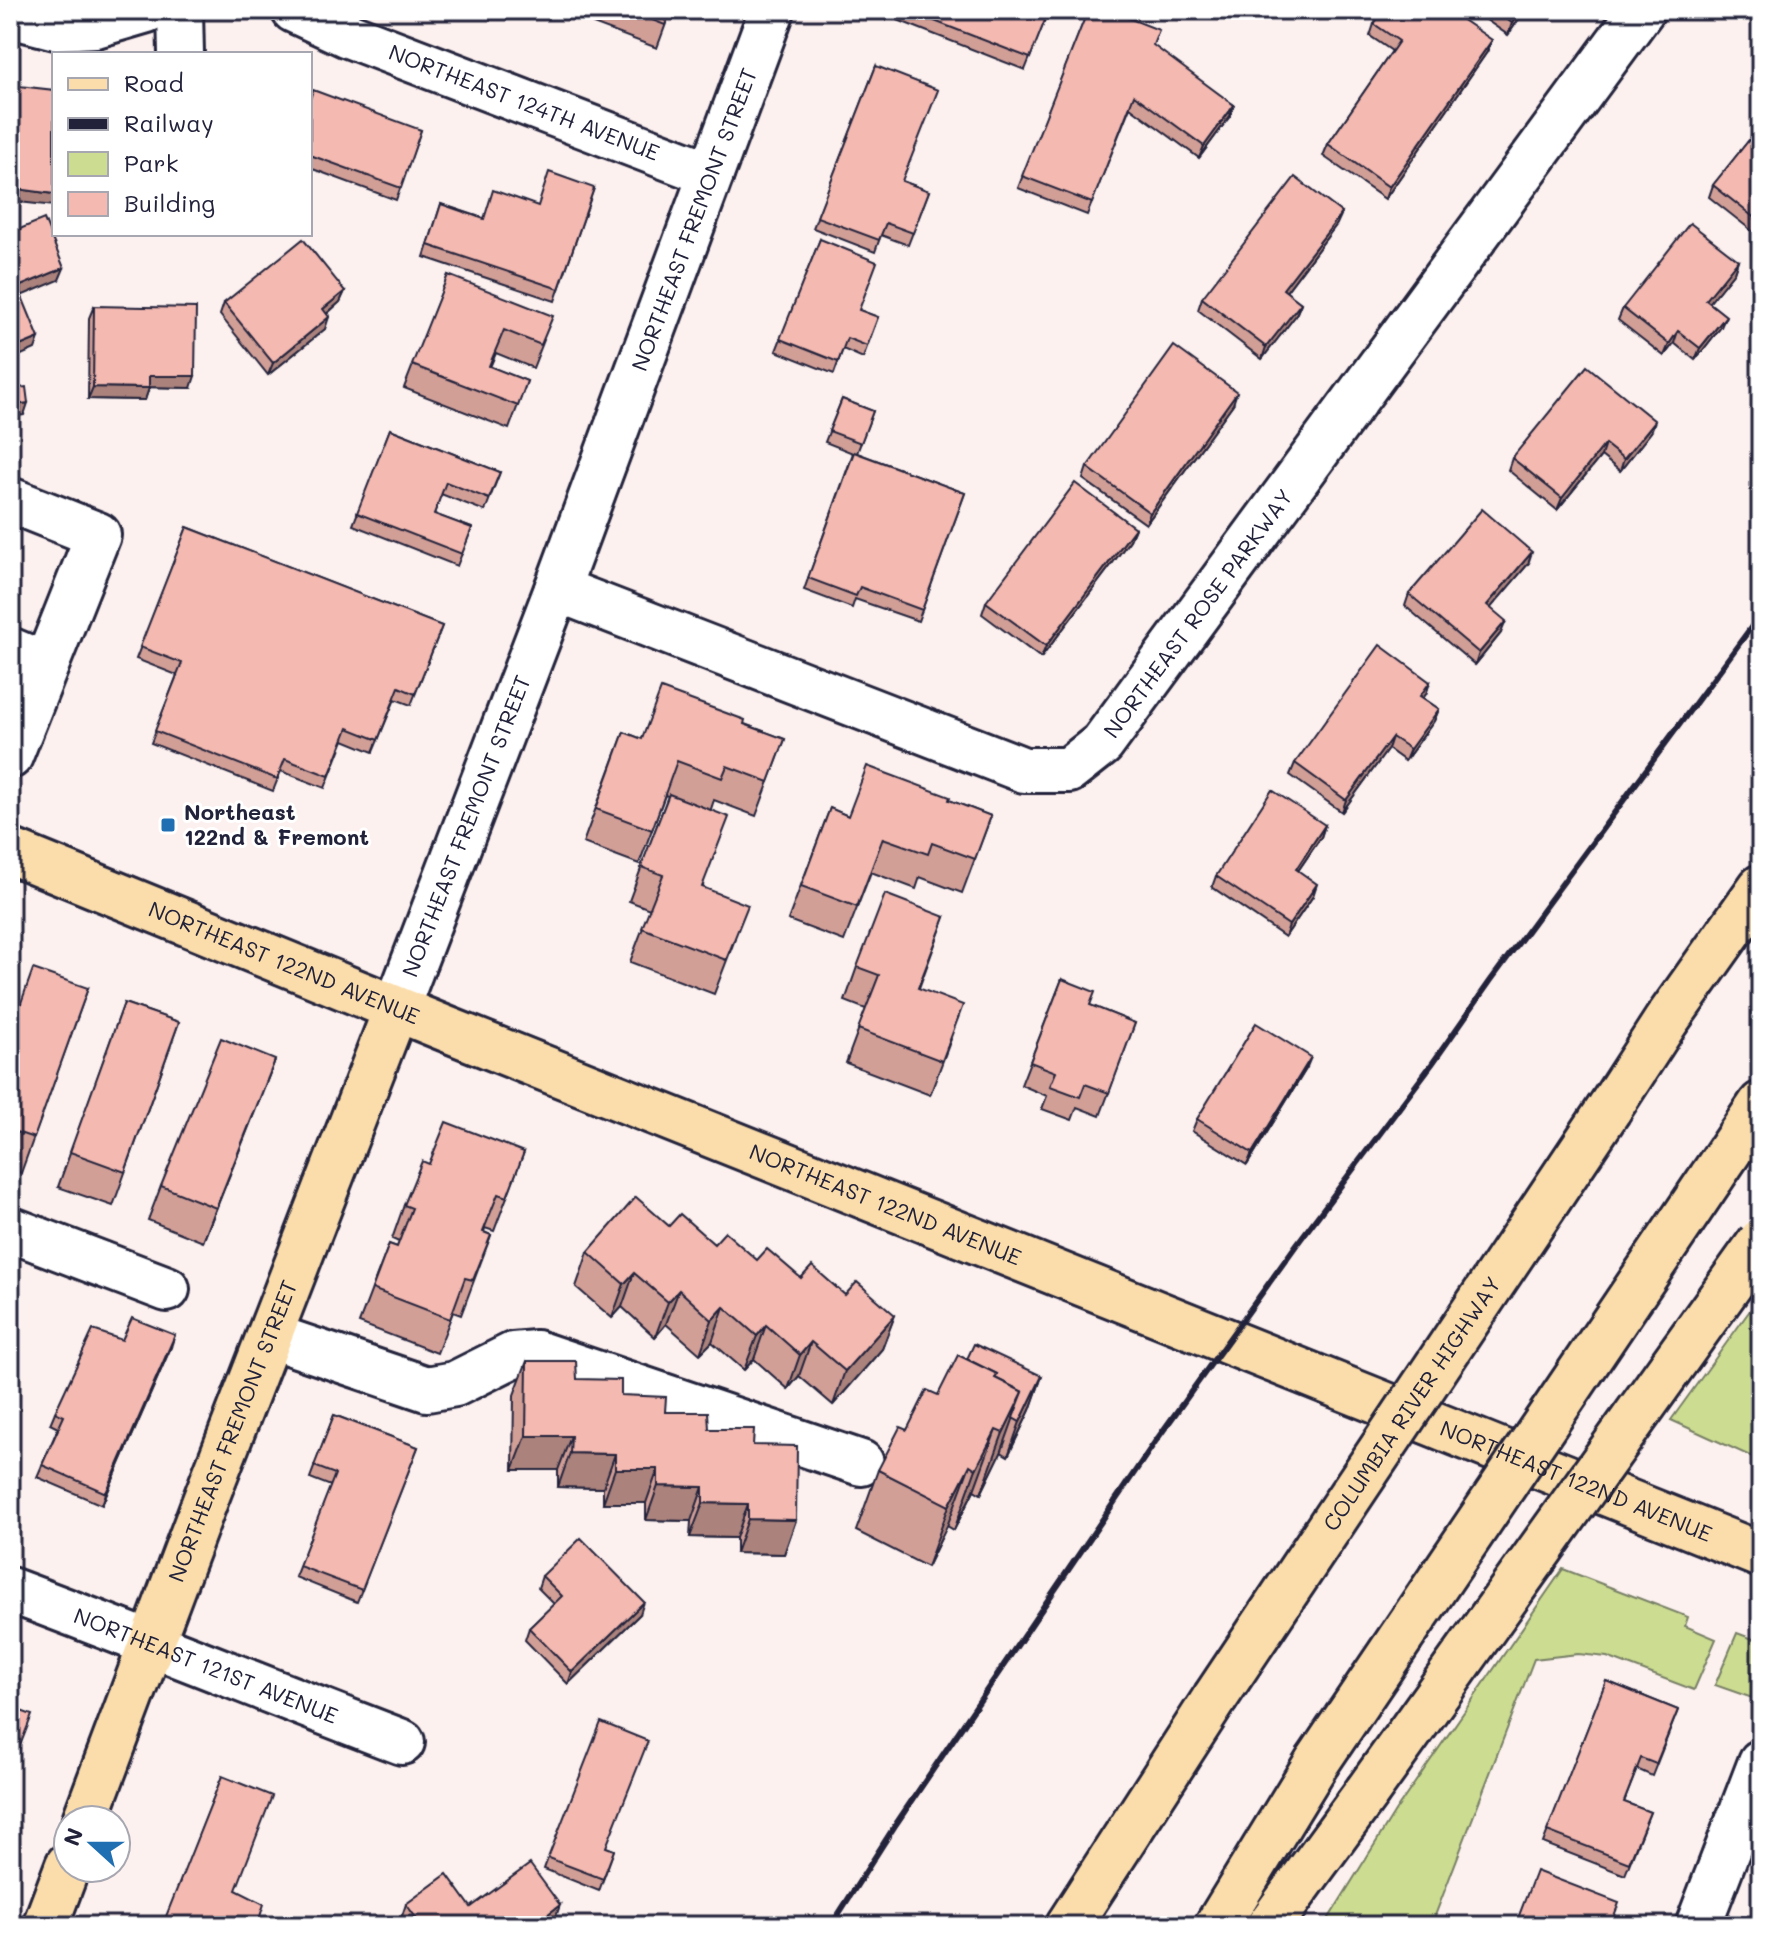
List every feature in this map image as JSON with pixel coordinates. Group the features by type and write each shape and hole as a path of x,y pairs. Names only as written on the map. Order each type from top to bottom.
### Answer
{"main road":[{"name":"NORTHEAST 122ND AVENUE","path":"10,851 396,1009 1761,1555"},
{"name":"COLUMBIA RIVER HIGHWAY","path":"1068,1926 1215,1698 1666,1021 1761,887"},
{"name":"NORTHEAST FREMONT STREET","path":"91,1804 396,1009"},
{"path":"1217,1926 1317,1762 1761,1104"},
{"path":"1269,1926 1761,1241"},
{"path":"45,1926 61,1884"}],"street":[{"path":"10,15 56,27 96,25 147,10"},
{"path":"180,10 181,52"},
{"name":"NORTHEAST 124TH AVENUE","path":"294,10 348,35 711,174"},
{"name":"NORTHEAST FREMONT STREET","path":"396,1009 557,589 772,10"},
{"name":"NORTHEAST ROSE PARKWAY","path":"557,589 1024,770 1069,770 1102,744 1642,10"},
{"path":"10,500 98,535 28,658 10,756"},
{"path":"10,1229 167,1289"},
{"path":"271,1336 427,1389 455,1384 513,1355 536,1353 861,1463"},
{"name":"NORTHEAST 121ST AVENUE","path":"10,1590 152,1642 208,1667 402,1742"},
{"path":"1698,1926 1761,1762"}],"green space":[{"path":"1761,1295 1761,1461 1671,1420"},
{"path":"1563,1569 1688,1617 1685,1626 1716,1639 1694,1690 1607,1657 1578,1654 1534,1659 1431,1926 1324,1926 1396,1810"},
{"path":"1737,1633 1761,1642 1761,1701 1715,1685"}],"building":[{"path":"627,10 671,10 665,25"},
{"path":"906,10 1049,10 1030,58"},
{"path":"1088,10 1108,10 1159,30 1153,45 1234,105 1204,146 1134,95 1092,203 1022,176"},
{"path":"1384,10 1448,10 1492,40 1389,187 1328,144 1399,41 1374,24"},
{"path":"1494,10 1521,10 1512,23"},
{"path":"876,66 938,90 902,181 929,191 913,233 886,223 879,240 817,217"},
{"path":"10,85 52,90 52,194 10,188 13,148 10,148"},
{"path":"313,90 421,130 401,188 312,156"},
{"path":"1761,125 1761,223 1713,185"},
{"path":"549,172 594,188 559,289 428,245 441,204 484,219 493,190 538,206"},
{"path":"1295,177 1342,213 1283,289 1301,303 1266,347 1202,298"},
{"path":"44,219 64,268 18,287 39,338 10,350 10,233"},
{"path":"1690,223 1738,260 1706,300 1726,316 1700,348 1678,331 1669,344 1623,308"},
{"path":"303,239 345,291 323,309 329,317 273,363 224,303"},
{"path":"820,239 877,262 859,310 878,317 867,346 847,338 838,362 780,339"},
{"path":"448,275 553,316 541,345 504,330 489,366 527,381 518,406 412,365"},
{"path":"94,306 196,308 195,376 149,376 149,388 93,387"},
{"path":"1174,346 1237,392 1150,513 1087,467"},
{"path":"1587,366 1655,421 1624,459 1605,444 1562,498 1512,458"},
{"path":"26,387 28,403 10,406 10,389"},
{"path":"842,399 873,411 861,443 829,431"},
{"path":"390,429 500,472 489,499 446,482 434,514 472,528 462,554 357,513"},
{"path":"854,452 965,493 922,610 860,587 856,596 808,578"},
{"path":"1075,483 1135,528 1046,646 986,602"},
{"path":"1482,509 1532,552 1487,605 1506,621 1479,653 1409,594"},
{"path":"187,527 442,626 415,694 399,687 378,740 348,728 329,776 285,759 277,779 155,731 182,663 140,647"},
{"path":"1380,645 1430,682 1420,696 1439,709 1410,749 1392,737 1346,800 1295,763"},
{"path":"661,689 745,720 744,724 785,739 769,782 727,766 722,778 677,761 652,830 596,809 624,732 642,739"},
{"path":"867,766 991,816 975,859 932,843 928,854 883,838 857,907 801,886 830,808 848,816"},
{"path":"1272,790 1325,825 1296,869 1317,884 1289,925 1216,876"},
{"path":"669,794 729,817 702,887 748,905 726,960 642,928 663,875 641,867"},
{"path":"885,894 945,917 918,988 963,1005 942,1061 858,1029 879,975 857,967"},
{"path":"33,969 88,988 34,1138 10,1130 10,1034"},
{"path":"1062,979 1095,992 1090,1005 1135,1023 1109,1093 1085,1084 1080,1097 1050,1086 1056,1072 1030,1062"},
{"path":"124,1003 179,1022 125,1172 70,1152"},
{"path":"1256,1023 1311,1057 1252,1153 1197,1119"},
{"path":"221,1038 275,1060 216,1208 161,1186"},
{"path":"446,1122 524,1152 507,1197 498,1194 483,1232 491,1235 473,1280 465,1278 450,1319 372,1289 389,1244 397,1247 412,1208 404,1205 422,1161 429,1164"},
{"path":"636,1197 669,1226 680,1214 714,1244 725,1232 757,1260 767,1249 801,1278 812,1266 845,1295 857,1282 895,1315 845,1371 811,1342 800,1355 766,1325 757,1336 724,1307 712,1320 679,1290 668,1302 634,1273 624,1284 588,1252"},
{"path":"132,1318 175,1335 106,1493 42,1465 64,1416 55,1412 93,1330 122,1340"},
{"path":"974,1344 1042,1376 1020,1422 1013,1418 1023,1392 967,1359"},
{"path":"958,1355 997,1374 995,1378 1023,1392 1003,1433 996,1430 976,1469 970,1465 949,1506 878,1470 900,1427 907,1430 927,1390 938,1395"},
{"path":"527,1361 576,1361 577,1379 621,1380 621,1395 666,1397 665,1412 708,1412 709,1429 754,1429 753,1445 797,1446 796,1520 748,1519 748,1504 703,1503 703,1487 658,1486 658,1469 615,1469 615,1454 570,1453 571,1436 526,1436"},
{"path":"334,1415 418,1447 362,1590 299,1566 335,1474 314,1466"},
{"path":"581,1538 644,1602 572,1672 529,1628 562,1596 542,1576"},
{"path":"1606,1681 1678,1710 1656,1764 1641,1758 1624,1802 1650,1812 1629,1863 1547,1831"},
{"path":"10,1707 32,1715 10,1771"},
{"path":"601,1722 648,1741 606,1847 614,1850 603,1879 548,1858"},
{"path":"222,1776 272,1796 236,1890 264,1904 257,1926 183,1926 165,1919"},
{"path":"530,1864 560,1905 532,1926 422,1926 406,1904 447,1874 471,1907"},
{"path":"1536,1871 1619,1903 1610,1926 1515,1926"}],"railway":[{"path":"831,1926 896,1824 1155,1442 1761,614"}],"place":[{"name":"Northeast 122nd & Fremont","path":"168,825"}]}
